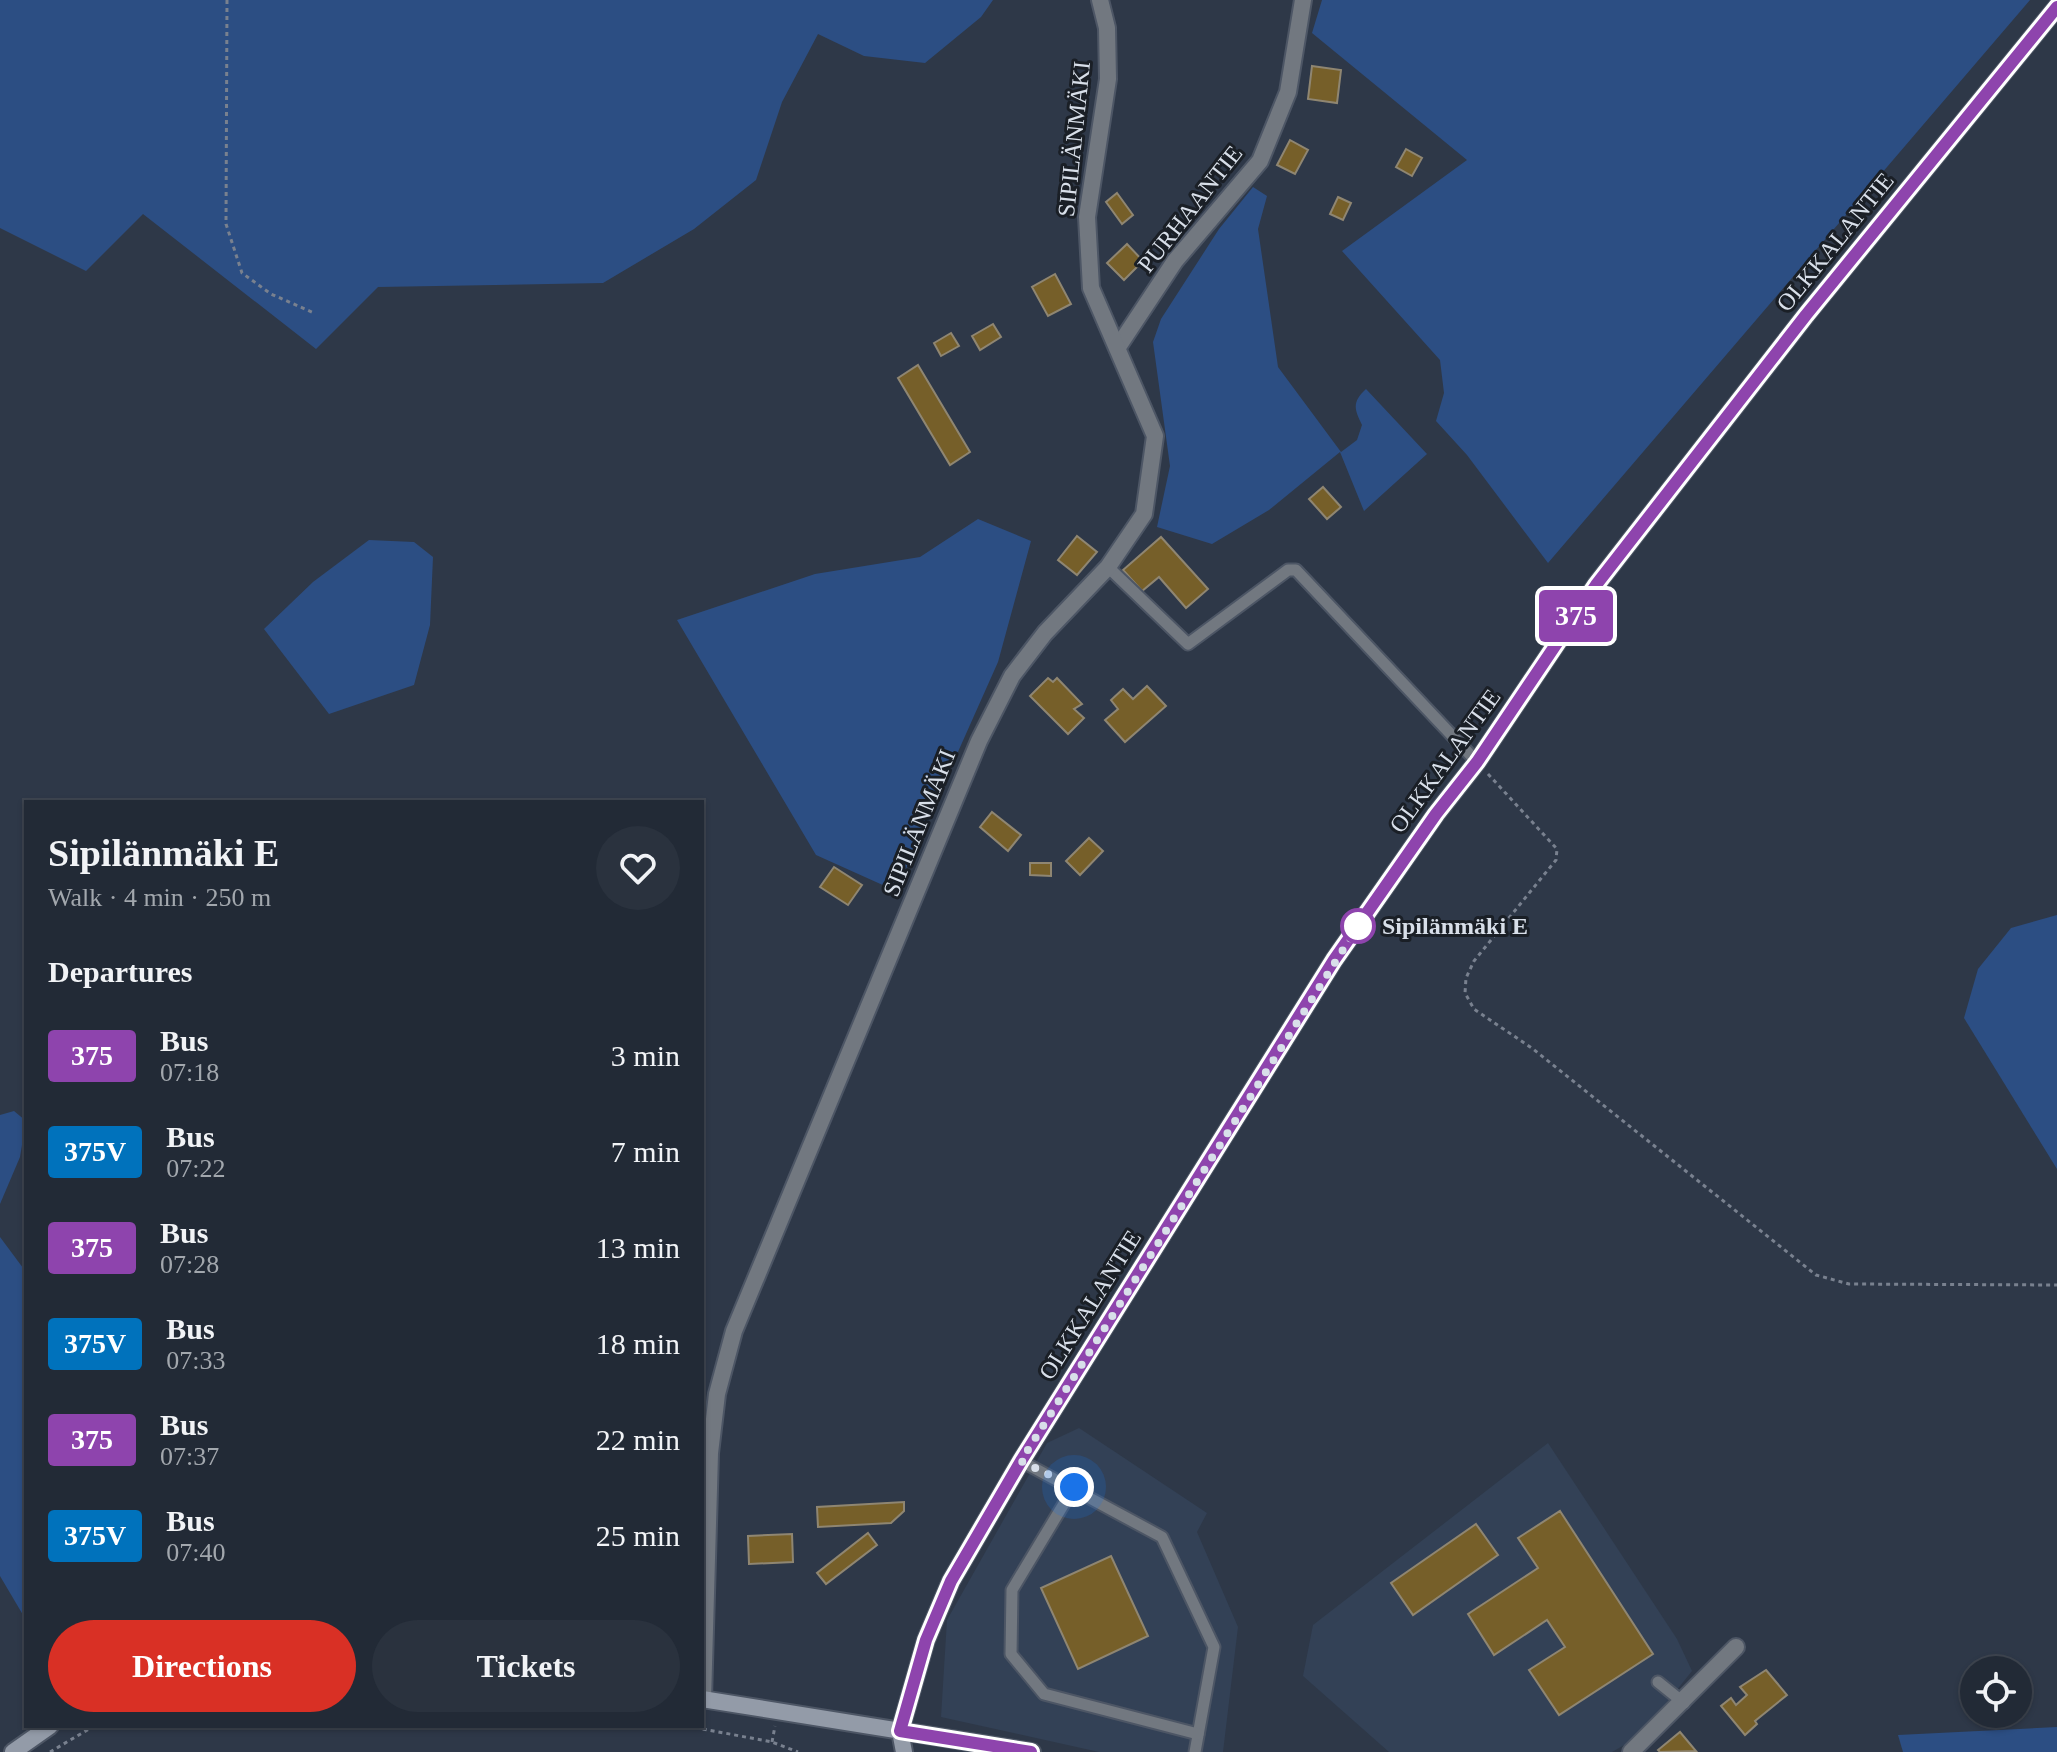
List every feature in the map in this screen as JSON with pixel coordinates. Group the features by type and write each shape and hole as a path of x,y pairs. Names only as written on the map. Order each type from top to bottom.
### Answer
{"street":[{"name":"SIPILÄNMÄKI","path":"704,1638 710,1453 717,1394 734,1331 979,741 1012,676 1045,633 1108,567 1144,514 1155,436 1091,288 1087,217 1108,79 1107,28 1100,0"},
{"name":"PURHAANTIE","path":"1118,347 1175,261 1260,161 1288,92 1303,0"},
{"name":"OLKKALANTIE","path":"900,1731 926,1640 951,1581 1021,1461 1334,960 1436,814 1477,762 1606,573 1806,315 2057,7"},
{"path":"1631,1752 1684,1703 1736,1647"},
{"path":"704,1699 1032,1752"},
{"path":"13,1752 47,1728"},
{"path":"900,1731 904,1752"}],"lane":[{"path":"1108,567 1188,644 1288,570 1296,570 1477,762"},
{"path":"1021,1461 1162,1537 1214,1647 1195,1752"},
{"path":"1074,1487 1012,1590 1011,1654 1044,1694 1198,1734"},
{"path":"1658,1682 1684,1703"}],"path":[{"path":"227,0 226,224 242,273 271,294 314,313"},
{"path":"1477,762 1557,849 1556,860 1474,961 1466,978 1465,993 1474,1009 1533,1049 1816,1275 1849,1284 2057,1285"},
{"path":"50,1752 91,1728"},
{"path":"698,1728 772,1742 798,1752"}],"shaded area":[{"path":"0,0 993,0 981,17 925,63 864,56 818,34 782,102 756,180 694,229 603,283 378,287 316,349 143,214 86,271 0,228"},
{"path":"1322,0 2030,0 1548,563 1467,455 1436,421 1444,393 1440,360 1342,251 1467,160 1312,33"},
{"path":"1253,187 1267,196 1258,229 1278,367 1341,452 1357,440 1362,425 1356,406 1366,389 1427,454 1364,511 1340,452 1269,510 1212,544 1157,527 1170,466 1153,342 1161,319 1219,229"},
{"path":"978,519 1031,541 998,662 896,891 816,855 677,620 815,574 920,557"},
{"path":"369,540 414,542 433,557 430,625 414,685 329,714 264,629 313,582"},
{"path":"2057,915 2057,1169 1964,1018 1978,969 2011,928"},
{"path":"14,1111 24,1119 24,1133 20,1157 0,1204 0,1115"},
{"path":"0,1237 24,1269 24,1617 0,1576"},
{"path":"1079,1428 1207,1513 1197,1532 1238,1627 1223,1752 1099,1752 941,1717 947,1620 1047,1443"},
{"path":"1548,1443 1677,1639 1692,1671 1640,1736 1612,1752 1389,1752 1303,1676 1313,1625"},
{"path":"2057,1727 2057,1752 1903,1752 1898,1735"}],"building":[{"path":"1312,66 1341,70 1337,103 1308,99"},
{"path":"1290,140 1308,150 1295,174 1277,165"},
{"path":"1406,149 1422,158 1412,176 1396,167"},
{"path":"1117,193 1133,215 1122,224 1106,202"},
{"path":"1338,197 1351,203 1343,220 1330,214"},
{"path":"1127,244 1143,261 1124,280 1107,263"},
{"path":"1055,274 1071,304 1048,316 1032,287"},
{"path":"993,324 1001,337 980,350 972,336"},
{"path":"951,333 959,346 941,356 934,343"},
{"path":"918,365 970,452 950,465 898,378"},
{"path":"1323,487 1341,507 1327,519 1309,499"},
{"path":"1077,536 1097,552 1077,575 1058,560"},
{"path":"1161,537 1208,589 1186,608 1159,577 1142,591 1123,570"},
{"path":"1048,678 1053,682 1057,678 1082,704 1074,709 1084,718 1068,734 1030,696"},
{"path":"1147,686 1166,706 1125,742 1105,720 1118,709 1111,700 1123,689 1133,699"},
{"path":"992,812 1021,835 1008,851 980,827"},
{"path":"1089,838 1103,851 1080,875 1066,861"},
{"path":"1030,863 1051,863 1051,876 1030,875"},
{"path":"834,867 862,885 848,905 820,887"},
{"path":"904,1502 904,1511 891,1523 818,1527 817,1507"},
{"path":"1560,1511 1653,1654 1559,1715 1529,1670 1565,1647 1547,1620 1494,1655 1468,1614 1538,1568 1518,1538"},
{"path":"1476,1524 1498,1555 1413,1615 1391,1583"},
{"path":"868,1533 877,1545 826,1584 817,1573"},
{"path":"792,1534 793,1562 749,1564 748,1536"},
{"path":"1111,1556 1148,1636 1078,1669 1041,1588"},
{"path":"1766,1670 1787,1695 1755,1721 1757,1724 1745,1735 1721,1706 1731,1698 1736,1705 1747,1695 1740,1687"},
{"path":"1680,1732 1696,1751 1658,1750"}],"bus line":[{"name":"375","path":"1031,1752 900,1731 926,1640 951,1581 1007,1485 1334,960 1436,814 1477,762 1596,585 1806,315 2057,7"}],"place":[{"name":"Sipilänmäki E","path":"1358,926"}],"route":[{"path":"1074,1487 1021,1461 1358,926"}]}
